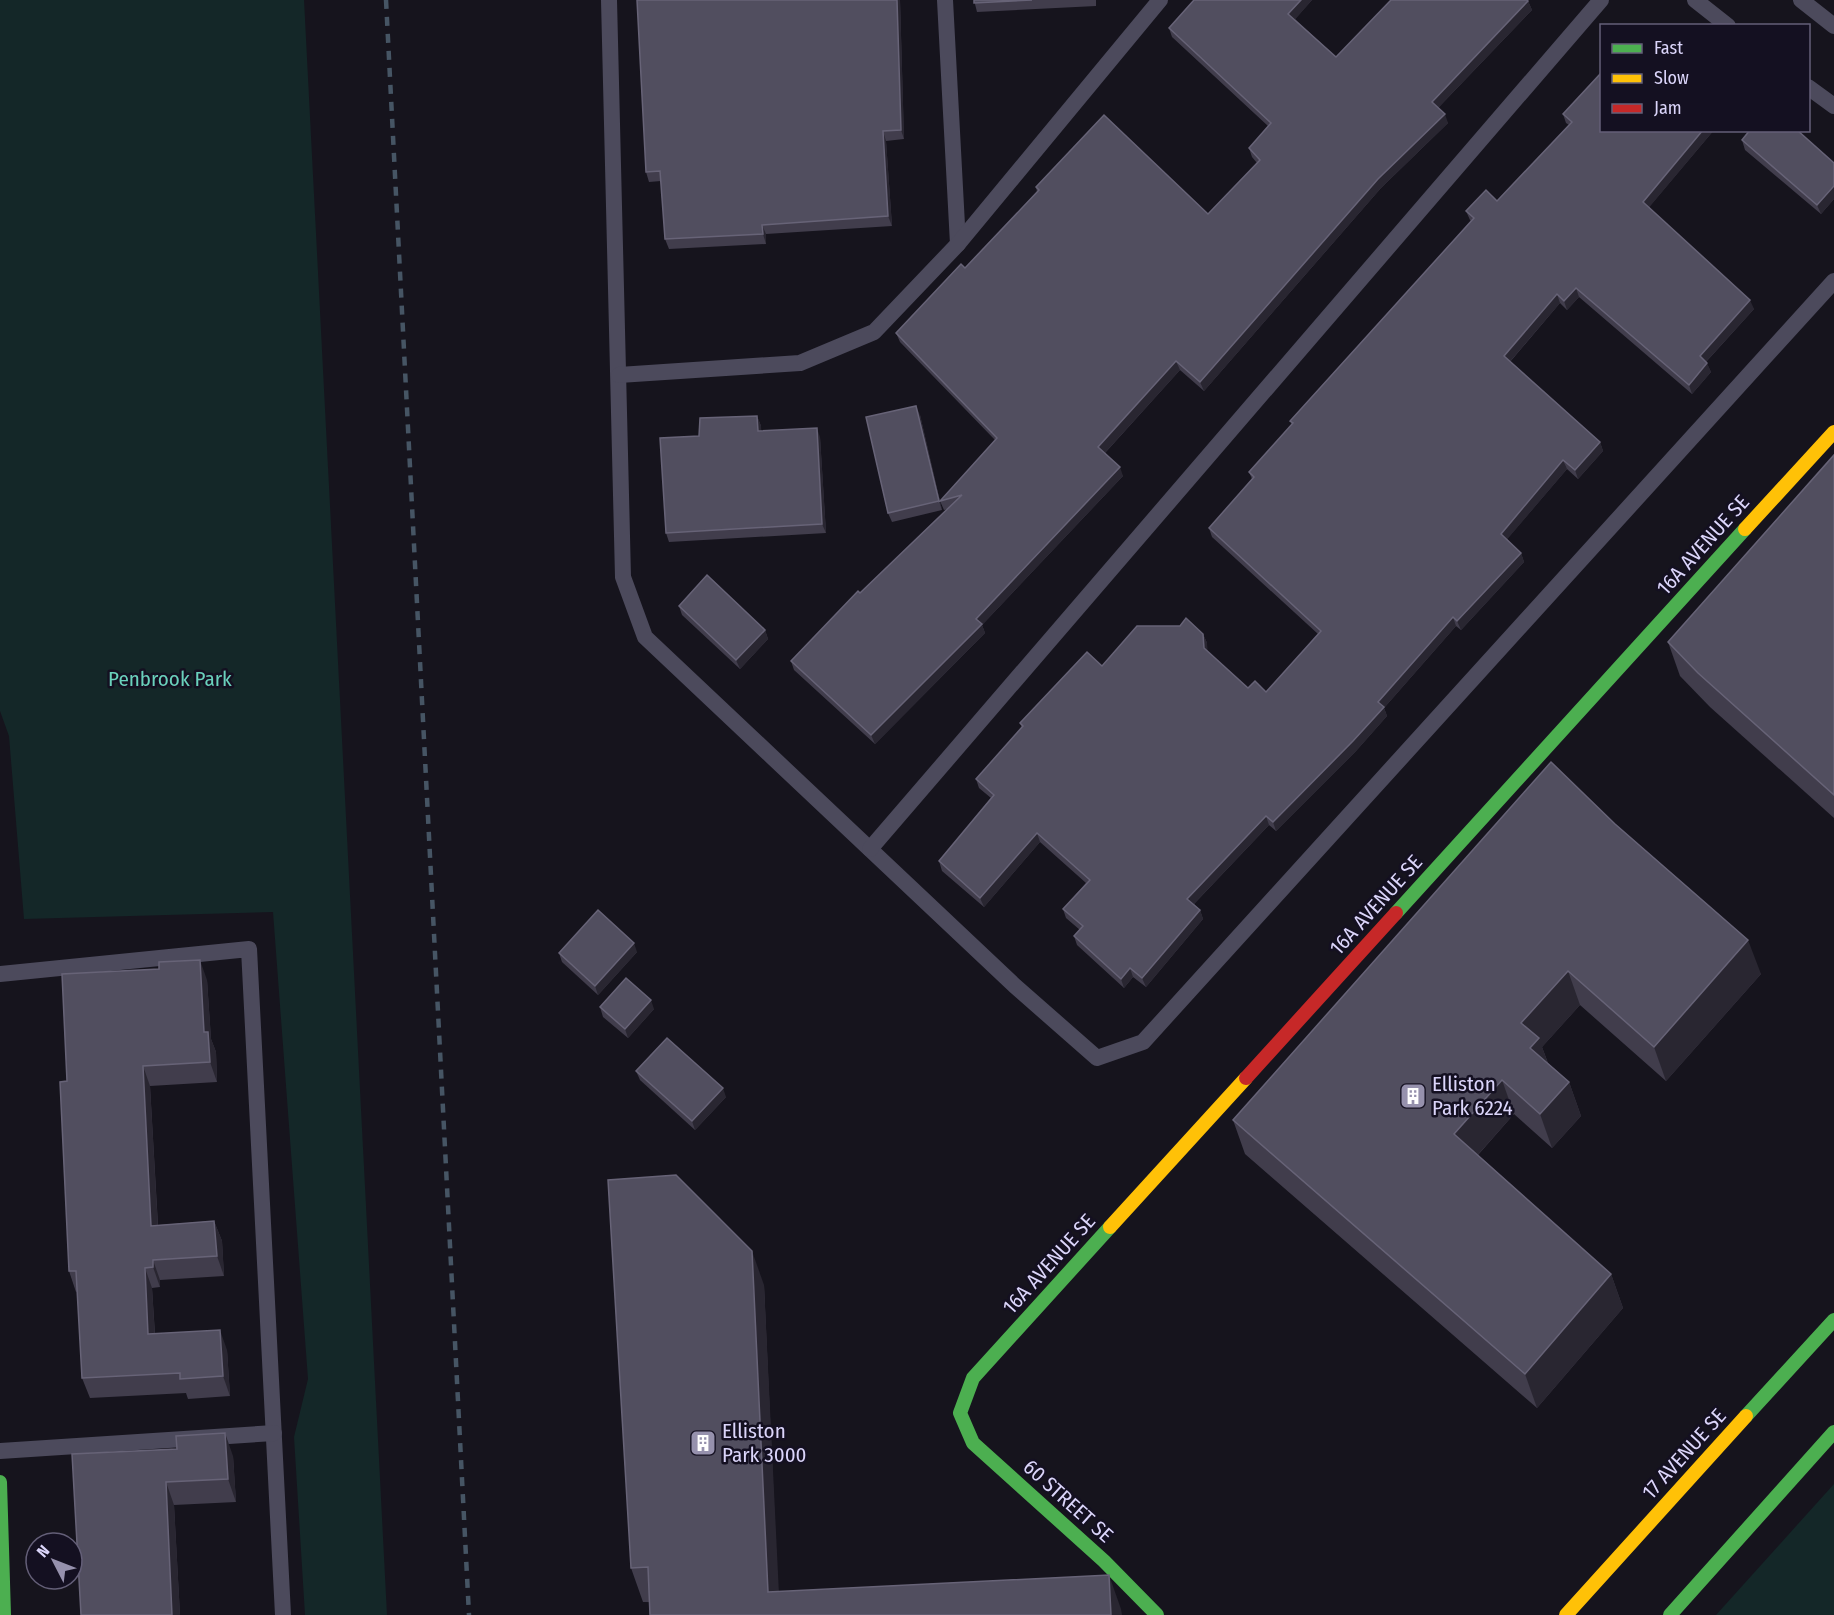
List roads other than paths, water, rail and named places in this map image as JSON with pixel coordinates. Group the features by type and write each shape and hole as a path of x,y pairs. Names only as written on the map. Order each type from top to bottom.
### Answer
{"street":[{"name":"16A AVENUE SE","path":"960,1413 973,1378 1834,432"},
{"name":"17 AVENUE SE","path":"1566,1615 1834,1320"},
{"name":"60 STREET SE","path":"960,1413 973,1443 1104,1561 1157,1615"},
{"path":"1670,1615 1834,1432"},
{"path":"0,1482 4,1615"}],"lane":[{"path":"609,0 623,577 645,637 1015,986 1098,1058 1143,1042 1834,281"},
{"path":"945,0 958,244"},
{"path":"619,375 800,363 874,332 958,244 1160,0"},
{"path":"870,849 1600,0"},
{"path":"1695,0 1725,24"},
{"path":"1801,0 1834,26"},
{"path":"1810,88 1834,106"},
{"path":"0,974 249,949 283,1615"},
{"path":"0,1451 274,1433"}],"railway":[{"path":"386,0 469,1615"}],"place":[{"name":"Elliston Park 6224","path":"1413,1096"},
{"name":"Elliston Park 3000","path":"703,1443"}],"park label":[{"name":"Penbrook Park","path":"170,679"}]}
